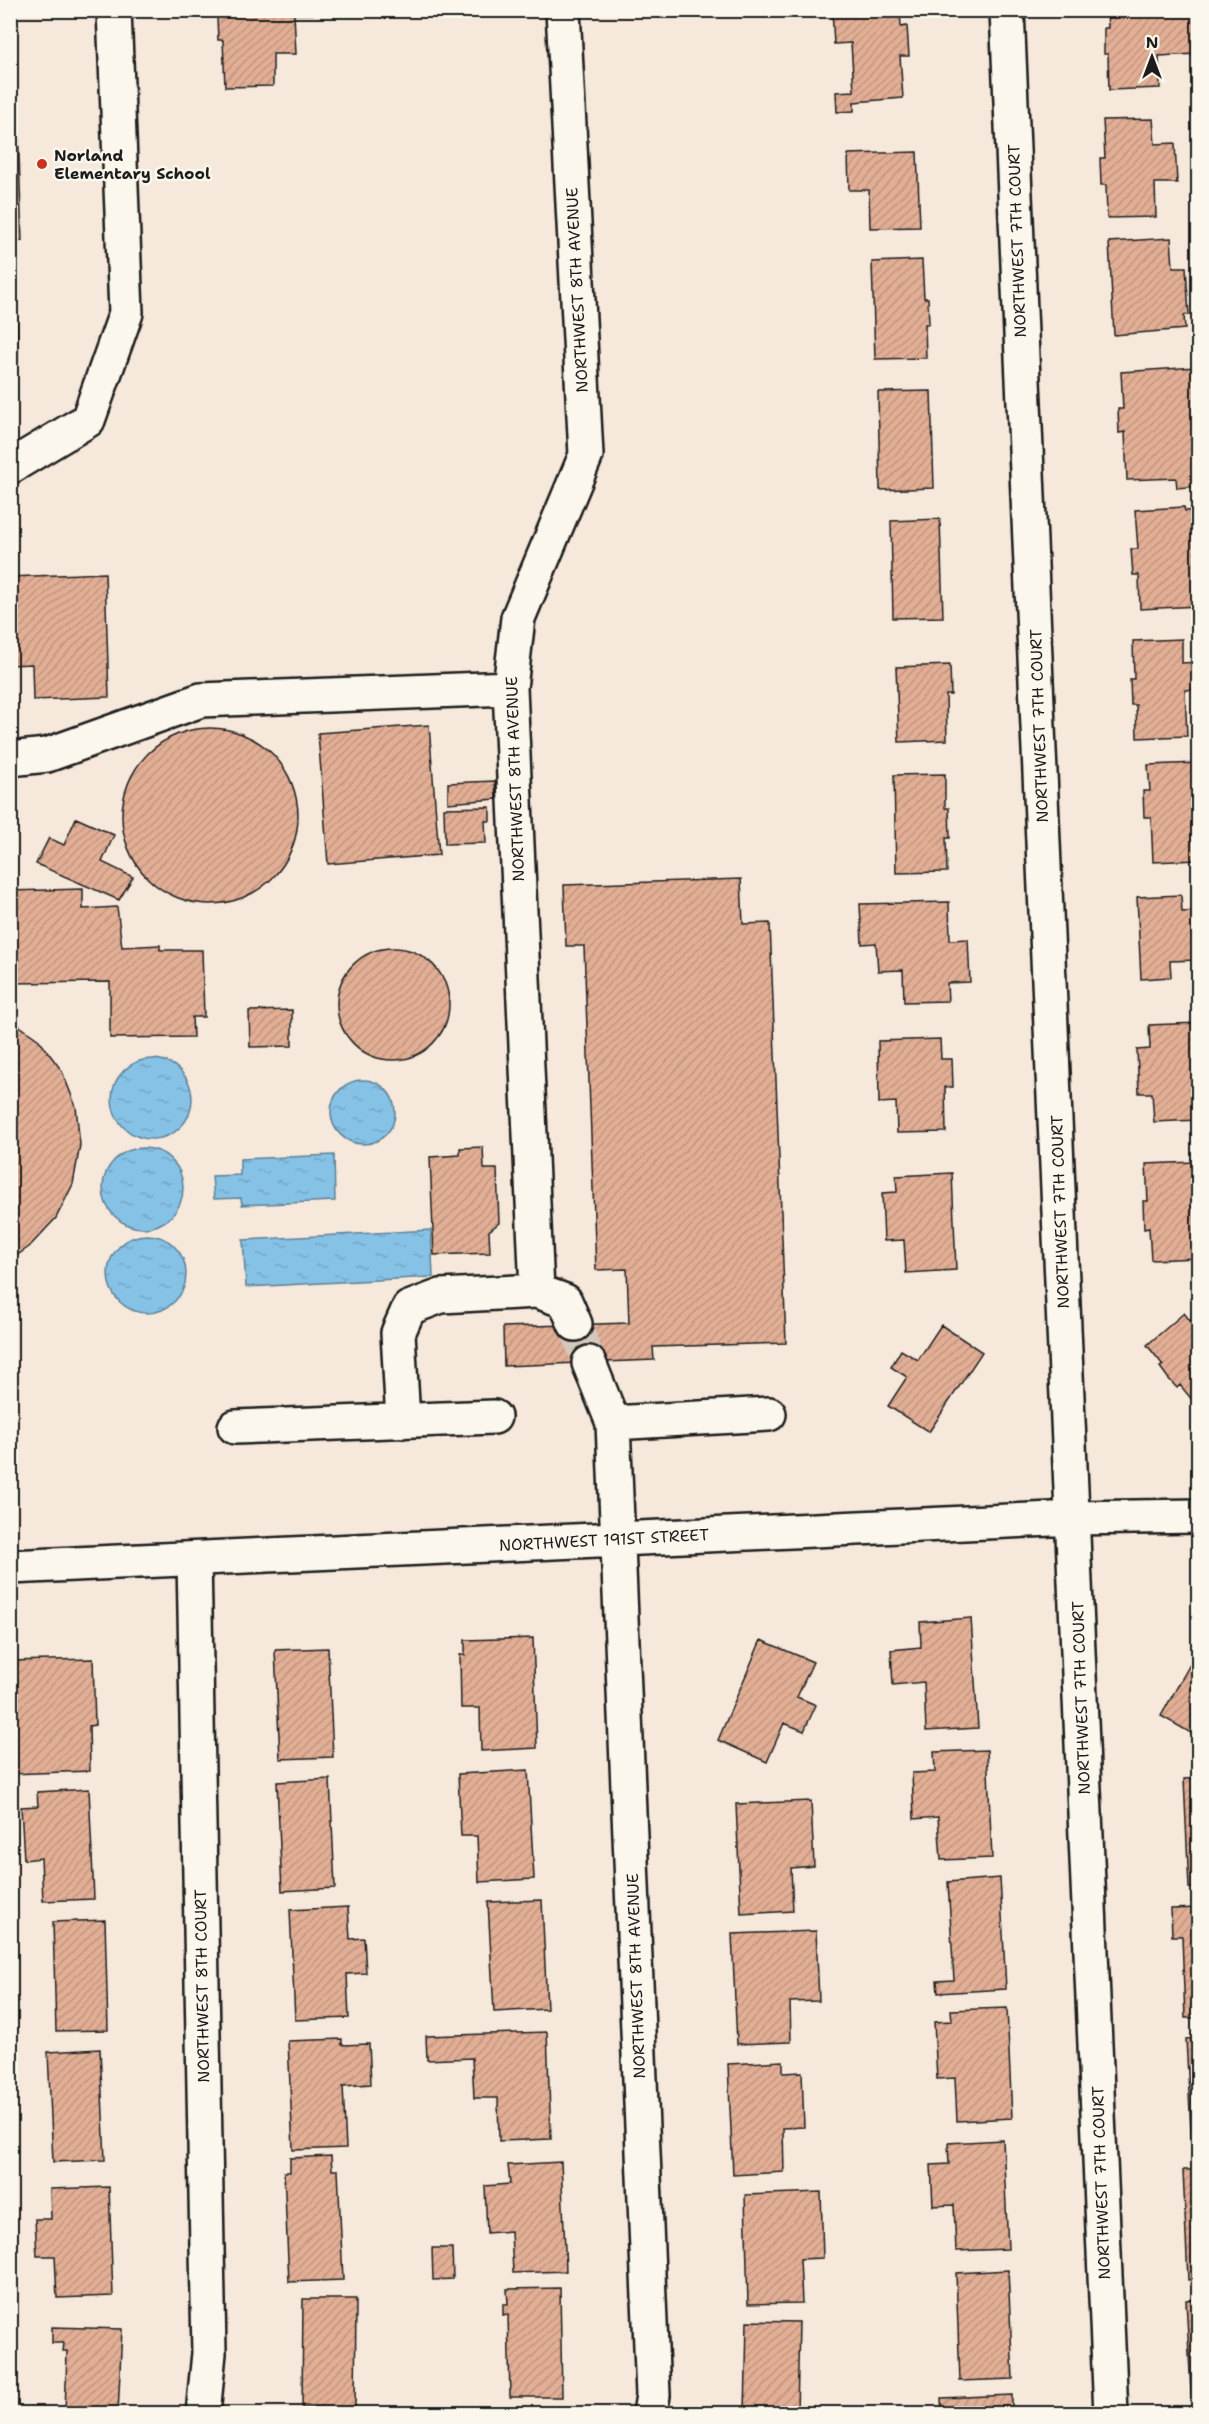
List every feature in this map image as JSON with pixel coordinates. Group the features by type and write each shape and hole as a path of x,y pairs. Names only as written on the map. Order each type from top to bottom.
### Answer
{"street":[{"path":"10,467 88,420 126,313 114,10"},
{"name":"NORTHWEST 8TH AVENUE","path":"537,1290 510,688 518,618 586,454 562,10"},
{"name":"NORTHWEST 7TH COURT","path":"1007,10 1111,2414"},
{"path":"10,759 47,755 201,699 510,688"},
{"path":"403,1420 398,1333 408,1308 441,1296 537,1290 565,1300 575,1324"},
{"path":"589,1363 614,1423 769,1414"},
{"path":"235,1427 494,1417"},
{"name":"NORTHWEST 8TH AVENUE","path":"614,1423 653,2395 650,2414"},
{"name":"NORTHWEST 191ST STREET","path":"10,1567 1073,1518 1198,1516"},
{"name":"NORTHWEST 8TH COURT","path":"194,1559 209,2353 203,2414"}],"water":[{"path":"152,1059 167,1062 180,1071 189,1084 192,1099 189,1114 180,1127 167,1136 152,1139 137,1136 124,1127 115,1114 112,1099 115,1084 124,1071 137,1062"},
{"path":"363,1080 375,1082 386,1089 393,1100 395,1112 393,1124 386,1135 375,1142 363,1144 351,1142 340,1135 333,1124 331,1112 333,1100 340,1089 351,1082"},
{"path":"143,1148 158,1151 171,1160 180,1173 183,1188 180,1203 171,1216 158,1225 143,1228 128,1225 115,1216 106,1203 103,1188 106,1173 115,1160 128,1151"},
{"path":"334,1155 335,1201 242,1205 241,1198 214,1199 212,1176 240,1175 240,1159"},
{"path":"431,1230 433,1277 246,1287 243,1240"},
{"path":"147,1235 162,1238 175,1246 183,1259 186,1274 183,1289 175,1302 162,1310 147,1313 132,1310 119,1302 111,1289 108,1274 111,1259 119,1246 132,1238"}],"building":[{"path":"313,10 313,14 294,14 296,54 273,54 273,86 225,87 223,40 218,40 217,17 222,17 222,12"},
{"path":"832,10 900,10 901,27 907,26 909,56 900,56 903,98 854,102 854,111 837,112 836,92 854,91 851,43 834,44"},
{"path":"1107,10 1196,10 1197,54 1159,56 1160,88 1109,90 1108,54 1104,54 1104,28 1108,28"},
{"path":"17,98 22,241 10,241 10,99"},
{"path":"1153,119 1155,144 1175,143 1177,183 1155,183 1156,217 1107,218 1106,185 1101,185 1100,158 1105,158 1103,120"},
{"path":"917,152 920,227 870,228 869,190 849,190 848,154"},
{"path":"1171,238 1173,267 1186,267 1189,315 1184,315 1185,329 1114,335 1109,242"},
{"path":"922,260 924,298 928,298 929,324 925,324 926,358 875,359 872,262"},
{"path":"10,286 16,286 18,362 10,362"},
{"path":"1196,367 1198,486 1177,488 1176,478 1127,480 1125,432 1119,433 1118,409 1123,409 1121,372"},
{"path":"931,391 934,488 880,490 878,392"},
{"path":"1184,507 1185,511 1198,510 1198,606 1140,609 1139,575 1133,575 1131,549 1138,549 1135,510"},
{"path":"940,519 943,617 893,618 891,521"},
{"path":"105,573 109,697 33,700 32,664 10,665 10,577"},
{"path":"1182,639 1182,663 1198,662 1198,689 1185,690 1187,736 1137,738 1136,705 1131,705 1130,679 1134,679 1133,641"},
{"path":"950,665 951,695 946,695 947,740 899,742 896,667"},
{"path":"429,725 439,855 328,864 318,733"},
{"path":"210,728 227,729 244,734 272,754 292,782 297,799 297,833 292,850 272,878 244,898 227,903 210,904 193,903 176,898 148,878 128,850 123,833 122,816 123,799 128,782 148,754 176,734 193,729"},
{"path":"1198,763 1198,860 1153,862 1151,817 1144,817 1143,791 1150,791 1148,765"},
{"path":"945,774 945,808 949,808 950,838 946,838 947,872 896,873 894,775"},
{"path":"495,781 496,799 448,803 448,783"},
{"path":"490,807 490,821 485,821 486,843 445,844 444,808"},
{"path":"76,818 114,835 102,862 133,877 119,900 36,864 49,838 64,845"},
{"path":"741,879 743,924 770,923 786,1343 653,1347 654,1360 504,1366 503,1327 629,1323 627,1269 596,1270 584,946 566,946 564,885"},
{"path":"83,889 83,909 117,907 122,947 160,945 160,950 202,950 204,1017 192,1017 193,1037 110,1038 110,982 10,983 10,891"},
{"path":"1181,895 1182,912 1198,911 1198,960 1170,961 1171,977 1141,979 1137,897"},
{"path":"949,902 950,940 968,939 970,982 947,983 948,1001 904,1002 903,970 878,971 876,943 862,944 860,904"},
{"path":"393,948 415,952 433,964 445,982 449,1004 445,1026 433,1044 415,1056 393,1060 371,1056 353,1044 341,1026 337,1004 341,982 353,964 371,952"},
{"path":"292,1010 292,1046 250,1047 249,1011"},
{"path":"10,1019 39,1040 62,1071 76,1107 80,1145 73,1184 56,1218 29,1247 10,1260"},
{"path":"1198,1023 1198,1120 1154,1122 1152,1093 1139,1093 1137,1050 1150,1049 1149,1025"},
{"path":"940,1039 941,1059 952,1059 953,1087 945,1087 946,1132 897,1133 896,1102 879,1103 878,1041"},
{"path":"483,1147 484,1169 497,1169 499,1223 489,1231 490,1253 434,1255 430,1157 460,1155 460,1148"},
{"path":"1195,1162 1198,1187 1198,1258 1151,1260 1149,1228 1144,1229 1143,1201 1148,1201 1146,1164"},
{"path":"952,1173 956,1270 906,1273 904,1240 884,1241 882,1193 897,1192 896,1176"},
{"path":"1184,1313 1198,1331 1198,1407 1180,1385 1177,1388 1168,1378 1160,1367 1163,1365 1147,1345"},
{"path":"941,1325 982,1352 929,1432 888,1406 907,1377 891,1367 901,1350 918,1360"},
{"path":"971,1618 978,1728 926,1731 924,1682 893,1685 891,1650 921,1647 920,1622"},
{"path":"533,1638 537,1748 481,1751 480,1708 461,1708 460,1655 465,1655 465,1640"},
{"path":"761,1640 813,1662 797,1697 816,1705 804,1731 784,1723 767,1762 718,1740"},
{"path":"328,1648 333,1757 280,1759 275,1650"},
{"path":"1198,1650 1198,1737 1161,1716"},
{"path":"93,1659 95,1725 89,1726 90,1771 10,1774 10,1661"},
{"path":"987,1750 992,1858 941,1860 938,1817 914,1819 912,1773 935,1772 934,1752"},
{"path":"528,1770 534,1879 479,1882 477,1836 461,1836 458,1774"},
{"path":"1198,1778 1198,1888 1189,1888 1184,1779"},
{"path":"330,1779 335,1888 282,1891 277,1782"},
{"path":"89,1789 94,1899 43,1901 41,1858 24,1860 21,1807 38,1806 37,1792"},
{"path":"811,1801 814,1866 791,1868 793,1911 741,1914 736,1804"},
{"path":"1000,1878 1006,1989 938,1993 937,1981 954,1980 948,1882"},
{"path":"542,1900 547,2009 494,2012 488,1902"},
{"path":"348,1907 350,1939 364,1938 366,1973 347,1974 349,2018 295,2020 290,1910"},
{"path":"1198,1908 1198,2018 1185,2018 1182,1936 1172,1936 1171,1909"},
{"path":"105,1920 108,2030 56,2031 53,1922"},
{"path":"816,1931 819,2001 790,2002 791,2042 737,2044 732,1934"},
{"path":"1007,2008 1012,2118 957,2121 955,2078 937,2079 934,2022 952,2021 951,2010"},
{"path":"547,2032 551,2139 499,2141 498,2098 474,2098 472,2058 427,2060 426,2036"},
{"path":"1198,2038 1198,2148 1192,2148 1186,2039"},
{"path":"342,2039 342,2045 369,2044 371,2084 343,2086 346,2148 293,2150 288,2041"},
{"path":"100,2049 105,2160 53,2162 48,2052"},
{"path":"783,2061 783,2073 802,2072 804,2127 783,2128 784,2172 733,2175 728,2064"},
{"path":"1003,2140 1008,2249 956,2251 954,2205 933,2206 931,2165 949,2164 948,2143"},
{"path":"331,2156 332,2170 338,2170 343,2280 289,2282 284,2172 290,2172 290,2158"},
{"path":"561,2162 566,2271 513,2273 511,2231 487,2233 485,2186 510,2184 508,2165"},
{"path":"1183,2170 1198,2170 1198,2279 1188,2280"},
{"path":"109,2187 113,2296 57,2298 55,2256 37,2256 35,2219 51,2219 50,2189"},
{"path":"821,2192 823,2258 800,2259 802,2303 748,2304 745,2195"},
{"path":"432,2248 452,2248 453,2279 433,2280"},
{"path":"1008,2270 1013,2379 960,2381 956,2273"},
{"path":"560,2288 562,2397 510,2397 508,2314 503,2315 503,2304 508,2304 507,2289"},
{"path":"303,2299 356,2299 355,2409 302,2408"},
{"path":"1198,2299 1198,2409 1192,2409 1186,2300"},
{"path":"747,2321 799,2322 797,2414 745,2414"},
{"path":"52,2327 122,2329 118,2414 65,2414 67,2351 63,2351 64,2343 52,2343"},
{"path":"1012,2395 1012,2414 942,2414 941,2398"},
{"path":"433,2411 459,2413 459,2414 433,2414"}],"tunnel":[{"path":"575,1324 589,1363"}],"place":[{"name":"Norland Elementary School","path":"42,164"}]}
